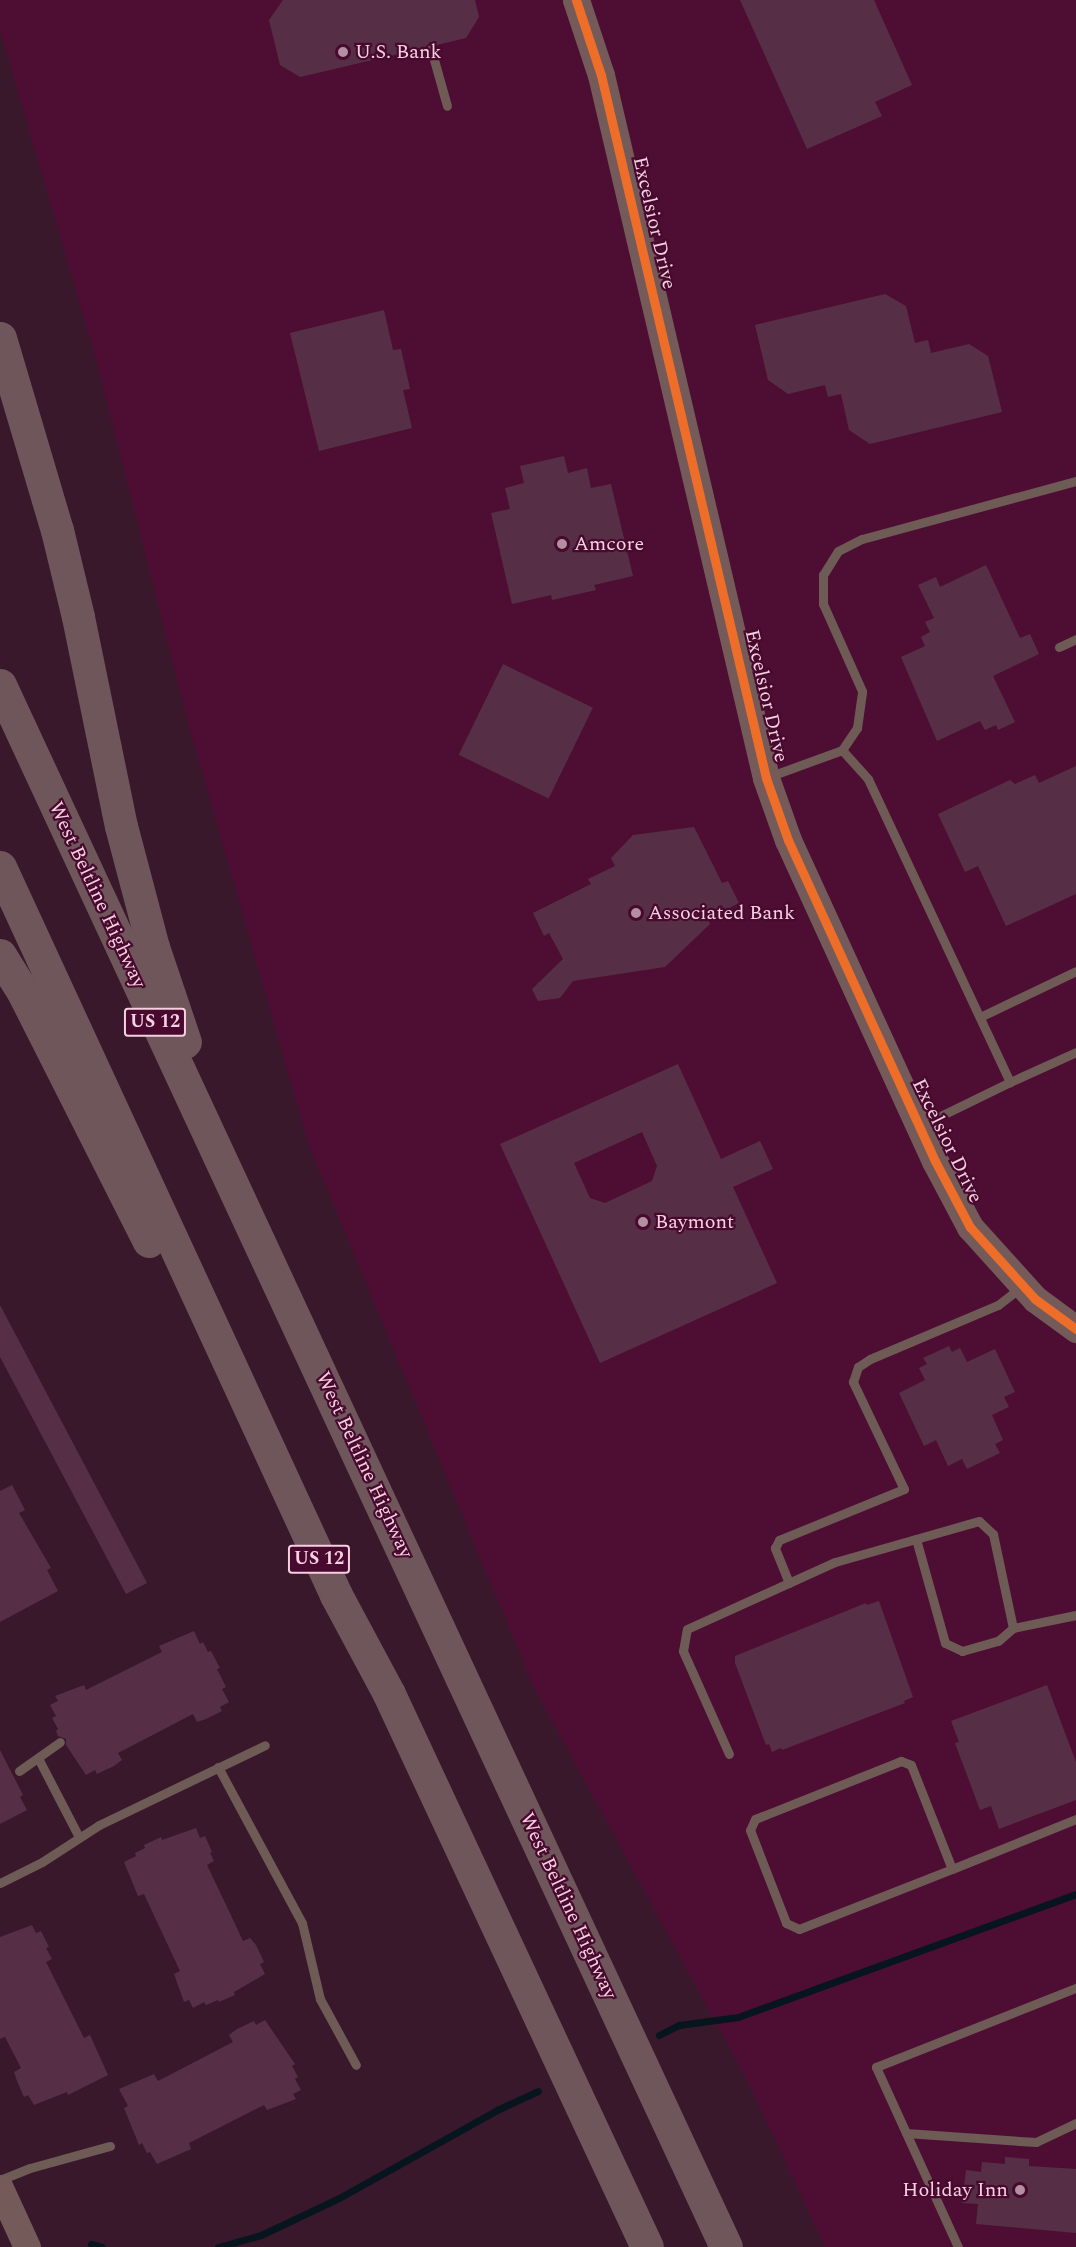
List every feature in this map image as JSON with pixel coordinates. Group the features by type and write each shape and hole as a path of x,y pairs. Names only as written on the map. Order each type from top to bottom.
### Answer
{"highway":[{"path":"0,338 57,530 78,617 121,826 153,947 186,1046 278,1261 314,1358"},
{"name":"West Beltline Highway","path":"0,685 726,2247"},
{"name":"US 12","path":"0,867 336,1594 394,1705 647,2247"},
{"path":"0,955 23,992 282,1505 336,1594"}],"street":[{"name":"Excelsior Drive","path":"576,0 601,75 766,778 788,840 949,1191 970,1227 1035,1299 1076,1329"},
{"path":"0,2188 27,2247"}],"lane":[{"path":"431,49 447,106"},
{"path":"766,778 842,750 857,728 862,691 823,604 824,575 838,551 862,539 1076,481"},
{"path":"1059,647 1076,639"},
{"path":"842,750 868,779 1010,1082"},
{"path":"980,1017 1076,971"},
{"path":"919,1126 1076,1052"},
{"path":"789,1583 775,1548 779,1540 904,1489 853,1382 858,1367 870,1359 998,1305 1023,1286"},
{"path":"729,1754 683,1651 687,1629 835,1562 979,1521 993,1534 1013,1628"},
{"path":"916,1539 945,1643 962,1651 998,1641 1013,1628 1076,1615"},
{"path":"19,1771 60,1742"},
{"path":"0,1883 42,1862 78,1837 265,1744"},
{"path":"38,1758 78,1837"},
{"path":"952,1869 911,1765 901,1761 754,1819 750,1830 786,1923 799,1929 952,1869 1076,1819"},
{"path":"218,1767 302,1923 320,1999 356,2066"},
{"path":"958,2247 876,2067 1076,1988"},
{"path":"906,2133 1036,2142 1076,2123"},
{"path":"0,2180 30,2168 110,2146"}],"shaded area":[{"path":"0,0 1076,0 1076,2247 825,2247 749,2084 534,1688 308,1143 187,719 98,367 0,30"}],"building":[{"name":"U.S. Bank","path":"283,0 475,0 479,17 466,38 437,45 430,42 424,48 300,77 280,65 269,20"},
{"path":"740,0 874,0 912,85 875,102 882,116 807,149"},
{"path":"885,294 906,306 915,343 928,340 931,353 969,344 988,356 1002,412 870,444 849,430 841,394 828,397 825,385 788,394 768,380 755,325"},
{"path":"384,310 393,350 401,349 410,389 403,390 412,428 319,451 290,333"},
{"name":"Amcore","path":"564,456 568,473 587,468 591,488 611,484 633,576 594,585 596,590 552,600 551,595 512,604 491,513 510,509 505,488 524,483 520,466"},
{"path":"986,565 1020,638 1030,634 1039,654 993,676 1015,722 998,730 996,725 985,730 980,721 937,741 901,657 925,646 921,637 930,632 925,622 934,618 918,585 936,577 940,587"},
{"path":"503,664 593,708 549,799 459,755"},
{"path":"1076,766 1076,894 1006,926 978,866 965,872 938,814 1010,780 1015,784 1035,775 1039,783"},
{"path":"694,827 722,883 728,881 739,903 708,919 710,924 665,967 573,981 560,998 538,1001 532,989 563,959 549,933 544,936 533,913 591,884 588,879 615,866 611,858 633,835"},
{"name":"Baymont","path":"678,1064 721,1159 760,1141 773,1169 733,1187 777,1283 600,1363 500,1144","holes":["642,1132 657,1166 652,1181 605,1203 590,1198 574,1163"]},
{"path":"0,1305 147,1583 126,1594 0,1357"},
{"path":"949,1346 952,1352 960,1348 967,1362 995,1349 1015,1392 1004,1397 1009,1407 992,1415 1003,1440 995,1444 1000,1453 967,1469 962,1459 948,1466 936,1440 924,1446 899,1393 925,1380 919,1368 927,1364 923,1358"},
{"path":"12,1485 25,1510 19,1513 51,1568 47,1570 58,1591 0,1622 0,1491"},
{"path":"879,1601 913,1697 904,1701 905,1703 772,1752 769,1744 766,1745 735,1663 735,1656 866,1603 867,1605"},
{"path":"194,1631 200,1644 203,1642 208,1652 211,1651 220,1668 217,1669 226,1687 222,1689 229,1702 220,1707 222,1711 197,1722 193,1714 118,1753 122,1760 114,1766 97,1774 95,1770 86,1775 66,1745 66,1739 58,1736 56,1731 58,1729 52,1718 56,1716 50,1705 58,1701 55,1696 84,1685 86,1690 162,1652 159,1646"},
{"path":"1047,1685 1076,1762 1076,1800 999,1829 991,1806 980,1810 955,1743 959,1742 951,1721"},
{"path":"0,1750 23,1795 20,1797 27,1810 0,1824"},
{"path":"196,1828 200,1838 205,1836 212,1852 210,1853 214,1861 207,1865 243,1941 250,1938 256,1945 264,1962 260,1964 265,1974 234,1992 235,1995 206,2005 204,2002 193,2008 189,2000 184,2002 174,1974 180,1971 144,1894 138,1896 124,1862 136,1856 135,1853 145,1848 144,1845 161,1837 162,1840"},
{"path":"32,1925 36,1933 41,1931 52,1959 46,1962 84,2038 90,2035 108,2075 68,2095 67,2092 34,2105 28,2095 24,2097 17,2081 14,2072 21,2068 5,2037 0,2039 0,1937"},
{"path":"265,2020 295,2064 292,2066 298,2077 295,2079 301,2090 293,2094 296,2099 267,2110 264,2105 189,2143 191,2149 157,2164 142,2143 139,2145 124,2108 128,2106 119,2089 154,2074 158,2081 233,2042 229,2035 237,2029 254,2021 256,2025"},
{"name":"Holiday Inn","path":"1005,2157 1029,2159 1029,2166 1076,2169 1076,2233 976,2224 978,2204 962,2203 966,2170 981,2172 982,2162 1005,2164"}],"waterway":[{"path":"659,2035 679,2025 738,2017 1076,1894"},
{"path":"218,2247 261,2235 339,2198 497,2110 538,2091"},
{"path":"91,2244 102,2247"}],"cycle path":[{"path":"576,0 601,75 766,778 788,840 935,1161 970,1227 1035,1299 1076,1329"}],"place":[{"name":"U.S. Bank","path":"343,52"},
{"name":"Amcore","path":"562,544"},
{"name":"Associated Bank","path":"636,913"},
{"name":"Baymont","path":"643,1222"},
{"name":"Holiday Inn","path":"1020,2190"}]}
